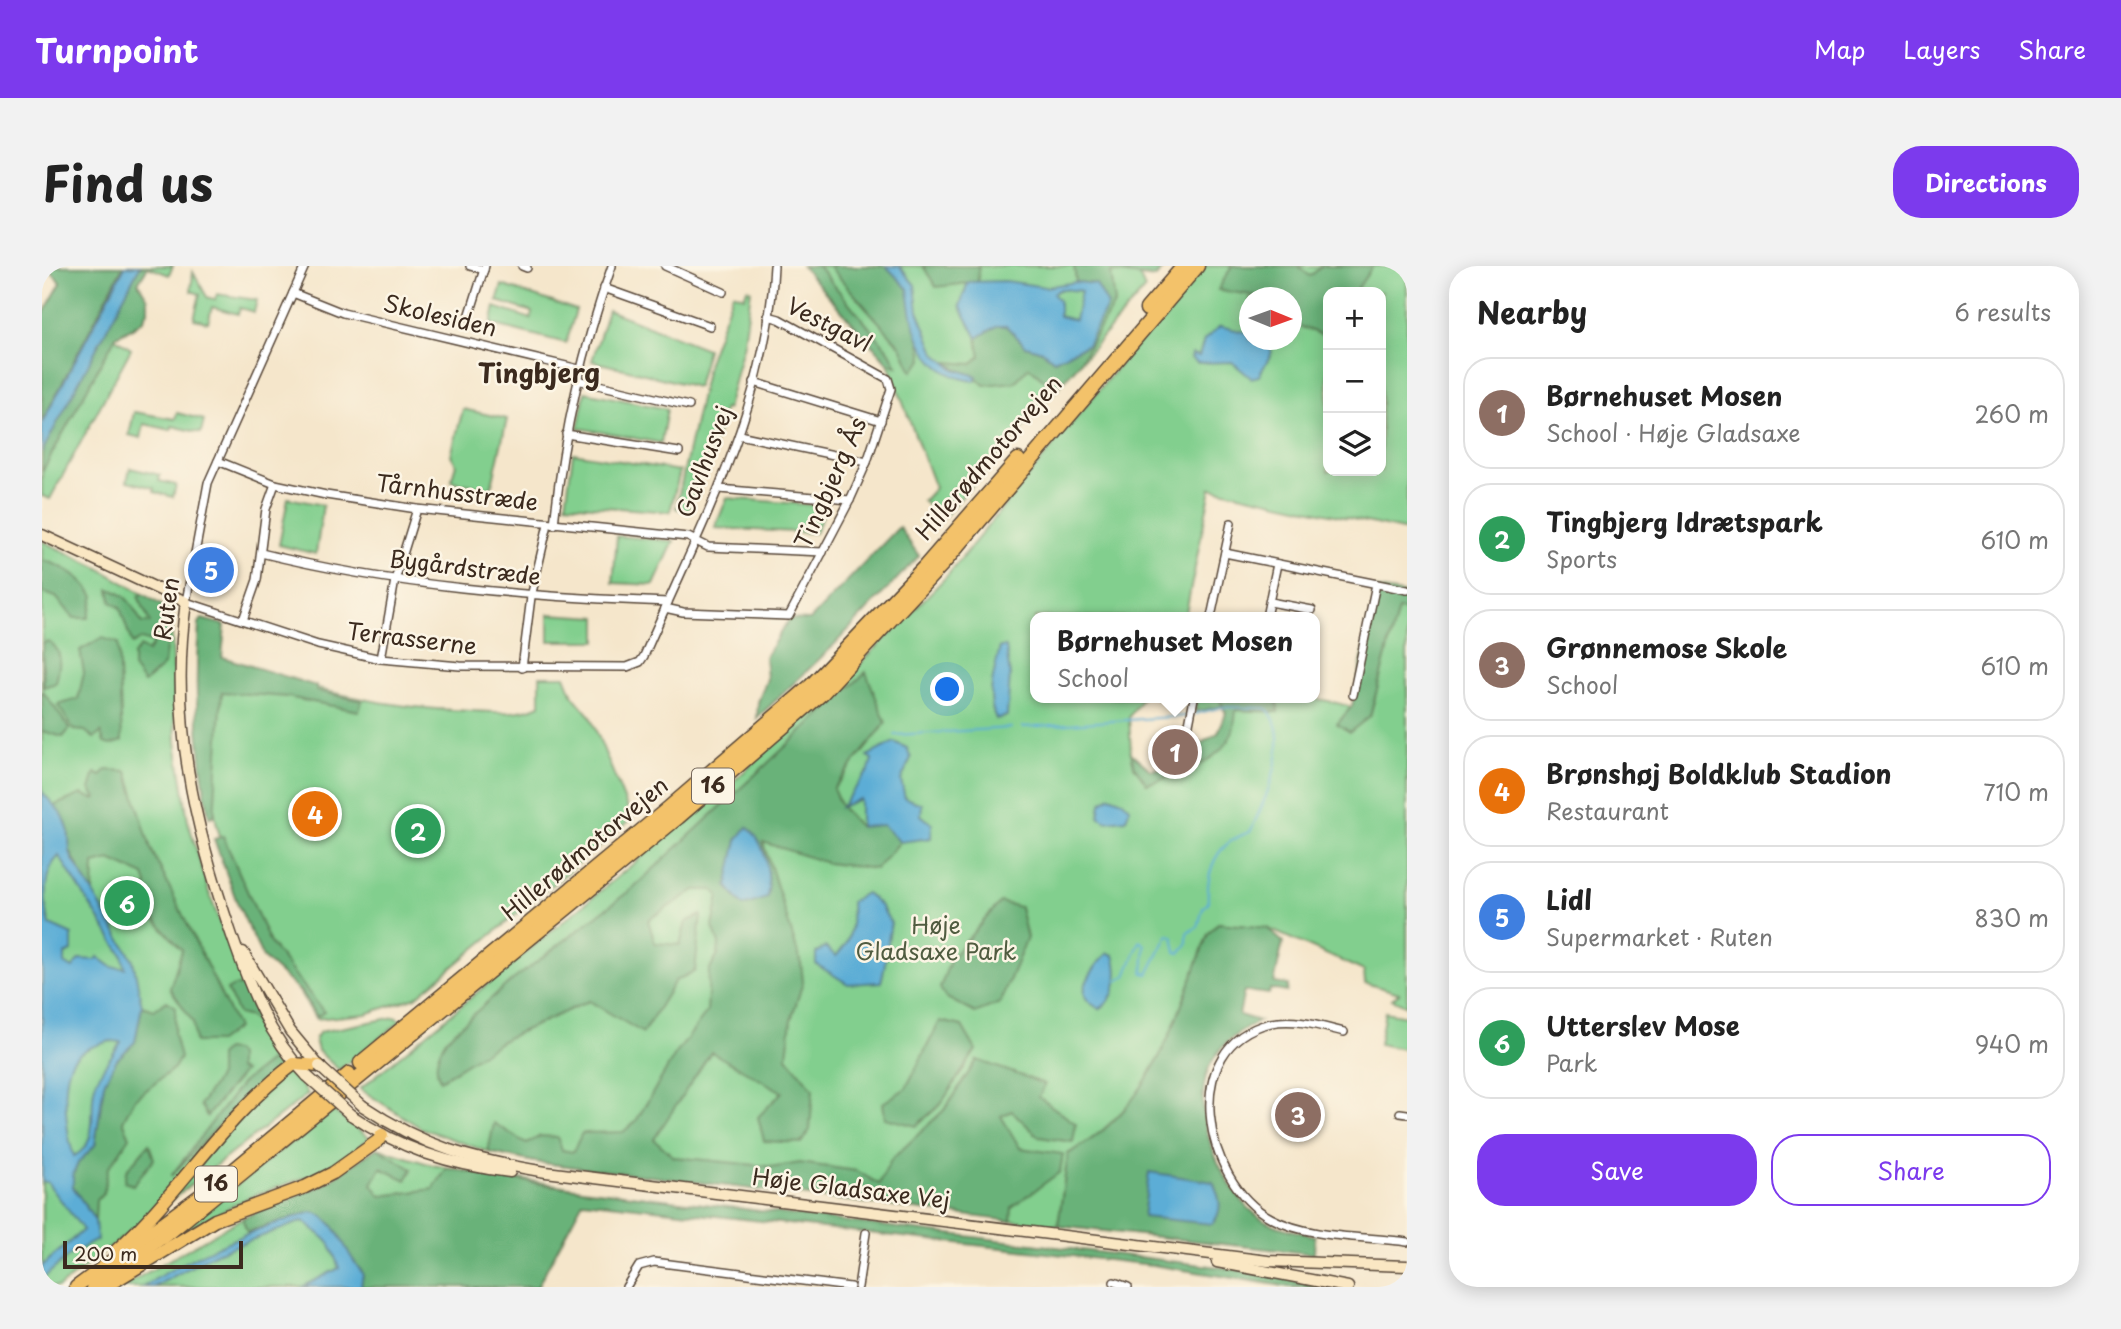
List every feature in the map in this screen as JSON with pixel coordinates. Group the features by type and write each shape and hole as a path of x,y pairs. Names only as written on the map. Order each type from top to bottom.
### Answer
{"highway":[{"name":"Hillerødmotorvejen","path":"349,1073 657,818 811,686 924,568 1184,266"},
{"name":"Hillerødmotorvejen","path":"163,1237 677,817 822,692 944,562 1197,266"}],"main road":[{"path":"76,1287 141,1229 224,1127 294,1064 319,1066"},
{"name":"Hillerødmotorvejen","path":"76,1287 222,1179 349,1073"},
{"path":"105,1287 215,1220 305,1187 333,1173 379,1141 382,1135"},
{"name":"Hillerødmotorvejen","path":"93,1287 163,1237"}],"street":[{"name":"Ruten","path":"294,1064 262,1014 230,931 197,827 185,756 182,626 204,499 218,461 305,266"},
{"path":"469,317 484,268 470,266"},
{"path":"522,668 531,597 551,524 579,369 612,266"},
{"path":"665,266 723,292"},
{"name":"Gavlhusvej","path":"640,662 719,489 738,435 754,383 768,316 774,266"},
{"path":"604,288 710,326"},
{"name":"Skolesiden","path":"293,293 343,313 579,369"},
{"name":"Vestgavl","path":"768,316 779,319 873,369"},
{"name":"Tingbjerg Ås","path":"789,616 850,500 881,421 890,383 873,369"},
{"path":"577,380 689,406"},
{"path":"754,383 881,421"},
{"path":"566,434 679,452"},
{"path":"738,435 867,462"},
{"name":"Tårnhusstræde","path":"218,461 275,484 416,509 688,537 708,547 823,552"},
{"path":"243,620 257,580 266,509 275,484"},
{"path":"719,489 850,500"},
{"path":"381,659 395,580 416,509"},
{"path":"1212,612 1231,523"},
{"path":"42,535 186,602"},
{"name":"Bygårdstræde","path":"261,553 326,569 531,597 666,605 683,612 789,616"},
{"path":"1225,553 1407,590"},
{"path":"1267,612 1277,564"},
{"path":"1353,695 1376,584"},
{"name":"Terrasserne","path":"186,602 318,645 381,659 522,668 627,667 640,662"},
{"path":"1270,602 1307,612"},
{"path":"1188,729 1194,703"},
{"name":"Ruten","path":"230,931 290,1031 319,1066"},
{"path":"1344,1032 1285,1021 1269,1023 1240,1037 1219,1060 1212,1081 1209,1113 1213,1135 1221,1156 1244,1196 1269,1217 1302,1229 1407,1242"},
{"name":"Høje Gladsaxe Vej","path":"294,1064 351,1115 382,1135 435,1158 477,1168 1217,1262 1349,1287"},
{"name":"Høje Gladsaxe Vej","path":"319,1066 363,1106 408,1135 480,1160 546,1172 1268,1261 1407,1266"},
{"path":"378,1116 382,1135"},
{"path":"858,1287 866,1233"},
{"path":"626,1287 639,1266 654,1262 850,1287"},
{"path":"1114,1282 1128,1287"}],"green space":[{"path":"50,266 173,266 169,275 148,267 138,282 146,302 144,317 133,328 114,337 131,349 50,499 42,496 42,316 61,283 49,269"},
{"path":"51,266 123,266 42,422 42,316 61,283 49,269"},
{"path":"140,266 148,266 138,283 148,299 148,311 143,321 116,336 42,472 42,451"},
{"path":"802,266 1083,266 1138,273 1145,289 943,518 923,501 935,488 888,363"},
{"path":"802,266 818,266 890,352 897,366 888,363"},
{"path":"829,266 886,266 909,289 923,360 912,371 901,347"},
{"path":"923,266 979,266 978,282 936,287"},
{"path":"1074,266 1165,266 1155,278 1111,272 1115,303 1078,365 1056,390 1029,367 1015,382 984,385 980,380 947,362 972,364 980,356 977,338 997,325 1006,326 1026,346 1042,351 1054,360 1087,345 1096,284 1076,282"},
{"name":"Høje Gladsaxe Park","path":"1200,266 1407,266 1407,531 1211,488 1186,612 1030,612 1030,703 1139,703 1129,717 1131,753 1151,770 1170,768 1186,759 1187,752 1218,733 1226,713 1222,706 1195,711 1196,703 1320,703 1320,700 1351,707 1370,716 1398,609 1407,611 1407,1006 1392,999 1399,993 1365,983 1364,971 1267,928 1218,923 1208,934 1159,1059 1142,1086 1123,1111 1098,1134 1068,1154 1058,1226 535,1162 488,1152 421,1128 360,1089 735,780 853,671 947,576"},
{"path":"1232,266 1298,266 1310,276 1322,266 1373,266 1358,287 1323,287 1323,335 1302,327 1302,287 1239,287 1239,293 1218,290"},
{"path":"193,272 207,297 215,300 217,294 257,300 254,312 240,308 238,314 212,307 208,322 194,319 200,294 191,291"},
{"path":"502,285 576,310 566,343 491,324 495,307 531,319 532,312 497,301"},
{"path":"747,289 751,290 744,343 727,409 724,408 709,461 706,461 688,512 676,508 708,362 733,293 744,297"},
{"path":"608,310 707,349 697,387 592,361"},
{"path":"585,392 667,409 661,443 578,428"},
{"path":"463,409 507,419 491,489 451,481 456,464 451,455"},
{"path":"134,412 175,419 177,413 204,420 201,433 172,426 171,430 144,424 141,438 129,435"},
{"path":"573,453 680,471 670,512 566,504"},
{"path":"130,468 160,475 159,481 176,485 173,497 154,492 154,488 127,481"},
{"path":"288,498 323,505 316,554 279,545"},
{"path":"727,498 826,508 815,533 715,528"},
{"path":"899,527 919,556 829,650 757,718 758,702 767,679 765,657 789,619 810,620"},
{"path":"617,536 674,541 654,585 613,583"},
{"path":"42,541 97,567 171,611 176,742 188,821 208,890 252,1011 267,1040 308,1094 59,1287 42,1287"},
{"path":"42,560 72,573 89,589 94,596 88,618 74,618 56,597 42,592"},
{"path":"109,589 125,598 142,623 150,623 138,596 143,594 171,611 164,665 144,683 133,668 133,655 140,647 148,652 153,643 141,639 132,644 120,608 111,602"},
{"path":"1377,589 1407,594 1407,611 1398,610 1370,716 1350,732 1337,724 1352,706"},
{"path":"549,614 597,617 597,641 549,641"},
{"path":"202,619 225,625 222,657 316,686 316,691 362,701 359,711 287,697 222,692 214,816 209,817 202,769 197,696 199,623"},
{"path":"102,638 118,643 122,741 110,745 104,743 101,733 94,738 85,731 74,730 58,705 78,699 84,673 80,650"},
{"path":"48,641 59,654 59,665 56,683 44,687 42,643"},
{"path":"222,660 284,680 375,701 490,712 516,712 540,705 540,676 565,676 573,696 590,716 632,819 416,997 366,1014 316,1019 299,991 283,975 221,841 212,790"},
{"path":"866,672 886,723 833,789 841,807 860,827 883,824 900,842 876,869 827,863 763,842 801,963 803,982 791,1020 787,1057 813,1089 810,1130 801,1143 764,1141 758,1117 782,1092 711,1052 654,1139 674,1157 776,1167 800,1163 857,1171 879,1184 891,1160 944,1110 977,1060 1045,1084 1039,1097 1076,1124 1073,1142 1039,1137 1012,1111 1001,1116 1020,1148 1063,1154 1060,1172 1012,1207 1011,1221 535,1162 488,1152 494,1123 527,1144 540,1136 557,1137 562,1150 573,1152 582,1133 623,1132 636,1121 675,1055 707,1012 709,971 718,955 719,944 713,927 719,895 713,890 695,890 648,920 655,943 680,945 686,922 701,915 695,971 675,981 643,1033 589,1001 507,1038 440,1080 437,1060 446,1039 505,986 633,888"},
{"path":"42,690 70,729 63,737 42,731"},
{"path":"1221,703 1277,703 1278,712 1236,710 1232,733 1218,753 1196,767 1147,784 1134,766 1131,753 1150,770 1170,768 1186,759 1187,752 1218,733 1226,713"},
{"path":"106,770 127,771 151,849 237,1028 218,1042 195,1042 193,1022 170,988 182,950 140,903 147,884 144,875 110,860 94,864 93,896 69,849 69,831 53,806 82,794 96,798 90,789 95,773 101,776"},
{"path":"223,836 270,943 324,1012 317,1017 304,995 263,958 238,905 214,839"},
{"path":"1000,902 1020,907 1027,938 1000,1003 975,1013 945,997 940,988 951,958"},
{"path":"1218,923 1267,928 1283,942 1274,983 1288,985 1287,992 1270,989 1269,994 1244,991 1239,1015 1259,1021 1223,1046 1206,1076 1204,1119 1210,1141 1218,1162 1241,1200 1268,1222 1315,1236 1314,1254 1058,1226 1068,1154 1098,1135 1122,1112 1142,1087 1172,1029 1208,934"},
{"path":"234,986 243,986 263,1032 250,1017 238,1014 227,990"},
{"path":"167,1001 176,1007 174,1034 180,1058 174,1068 134,1100 123,1121 130,1137 108,1169 103,1195 96,1200 95,1221 73,1187 73,1175 78,1163 95,1145 104,1083 117,1059 135,1042 142,1006 154,1010"},
{"path":"1385,1012 1407,1016 1407,1050 1379,1044"},
{"path":"395,1017 401,1021 339,1070 318,1051 315,1039 320,1032"},
{"path":"940,1021 962,1026 976,1050 940,1105 916,1126 885,1118 883,1103 906,1088"},
{"path":"225,1050 234,1051 238,1055 238,1069 244,1071 207,1116 200,1105 219,1076 219,1056"},
{"path":"275,1057 282,1067 232,1111 171,1176 242,1083"},
{"path":"332,1110 370,1138 331,1168 248,1198 168,1239"},
{"path":"149,1144 154,1159 133,1185 124,1182 126,1171"},
{"path":"377,1148 432,1165 582,1189 537,1287 122,1287 242,1218 323,1185"},
{"path":"377,1148 412,1169 406,1180 381,1168 372,1184 381,1196 433,1189 447,1168 541,1184 1227,1268 1328,1287 1290,1287 1152,1265 583,1201 537,1287 361,1287 363,1273 335,1232 312,1212 247,1232 242,1218 323,1185"}],"water":[{"path":"125,266 140,266 42,452 42,423"},
{"path":"886,266 899,266 915,285 918,311 935,353 954,369 977,376 975,381 958,378 933,361 918,336 908,289"},
{"path":"1006,281 1045,287 1076,282 1096,284 1108,305 1087,345 1054,360 1042,351 1026,346 1006,326 997,326 977,338 960,306 968,282","holes":["1061,289 1081,291 1075,320 1059,316 1059,301 1053,293"]},
{"path":"1220,326 1239,331 1239,350 1272,352 1259,376 1251,378 1232,362 1198,363 1191,358 1192,354 1199,356 1204,340"},
{"path":"1000,647 1006,647 1010,675 1007,716 996,719 991,692"},
{"path":"894,742 907,748 911,758 901,780 905,798 922,804 921,815 932,824 931,838 900,842 883,825 860,827 860,799 841,807 869,770 872,759 867,756"},
{"path":"42,791 64,819 72,858 133,960 142,1006 135,1042 117,1059 104,1083 95,1145 78,1163 73,1175 73,1187 95,1221 97,1240 71,1254 42,1279 42,1266 83,1230 47,1182 42,1182","holes":["59,856 122,955 125,968 112,967 98,957 96,960 79,959 73,968 65,964 65,954 72,951 72,935 50,925 46,907 47,879","111,1041 121,1042 97,1079 93,1095 91,1134 88,1143 74,1156 66,1108 69,1071 72,1062 80,1054"]},
{"path":"1110,796 1123,801 1130,808 1126,819 1106,821 1099,816 1101,803"},
{"path":"747,827 763,850 768,889 767,898 743,906 727,886 737,840"},
{"path":"866,893 880,905 891,923 885,967 881,982 848,984 816,964 816,953 825,947 836,956 842,950 850,931 851,902"},
{"path":"1108,953 1114,955 1116,962 1116,986 1110,999 1099,1009 1086,998 1085,987 1095,967"},
{"path":"1149,1172 1213,1182 1220,1204 1216,1219 1212,1224 1143,1217"},
{"path":"312,1212 321,1215 335,1229 363,1273 361,1287 302,1287 339,1268 329,1242 303,1221 216,1253 154,1287 143,1287 183,1263 225,1243"}],"waterway":[{"path":"1118,981 1126,976 1140,941 1145,945 1143,973 1148,974 1168,935 1173,936 1176,952 1180,953 1187,944 1187,933 1198,927 1203,908 1208,903 1209,880 1215,859 1228,843 1250,832 1269,787 1278,752 1278,735 1274,720 1266,708 1222,707 1195,714"},
{"path":"1023,727 1187,716"},
{"path":"895,735 1011,728"}],"place":[{"name":"Lidl","path":"211,570"},
{"name":"Børnehuset Mosen","path":"1175,752"},
{"name":"Brønshøj Boldklub Stadion","path":"315,814"},
{"name":"Tingbjerg Idrætspark","path":"418,831"},
{"name":"Utterslev Mose","path":"127,903"},
{"name":"Grønnemose Skole","path":"1298,1115"}],"district":[{"name":"Tingbjerg","path":"539,374"}]}
